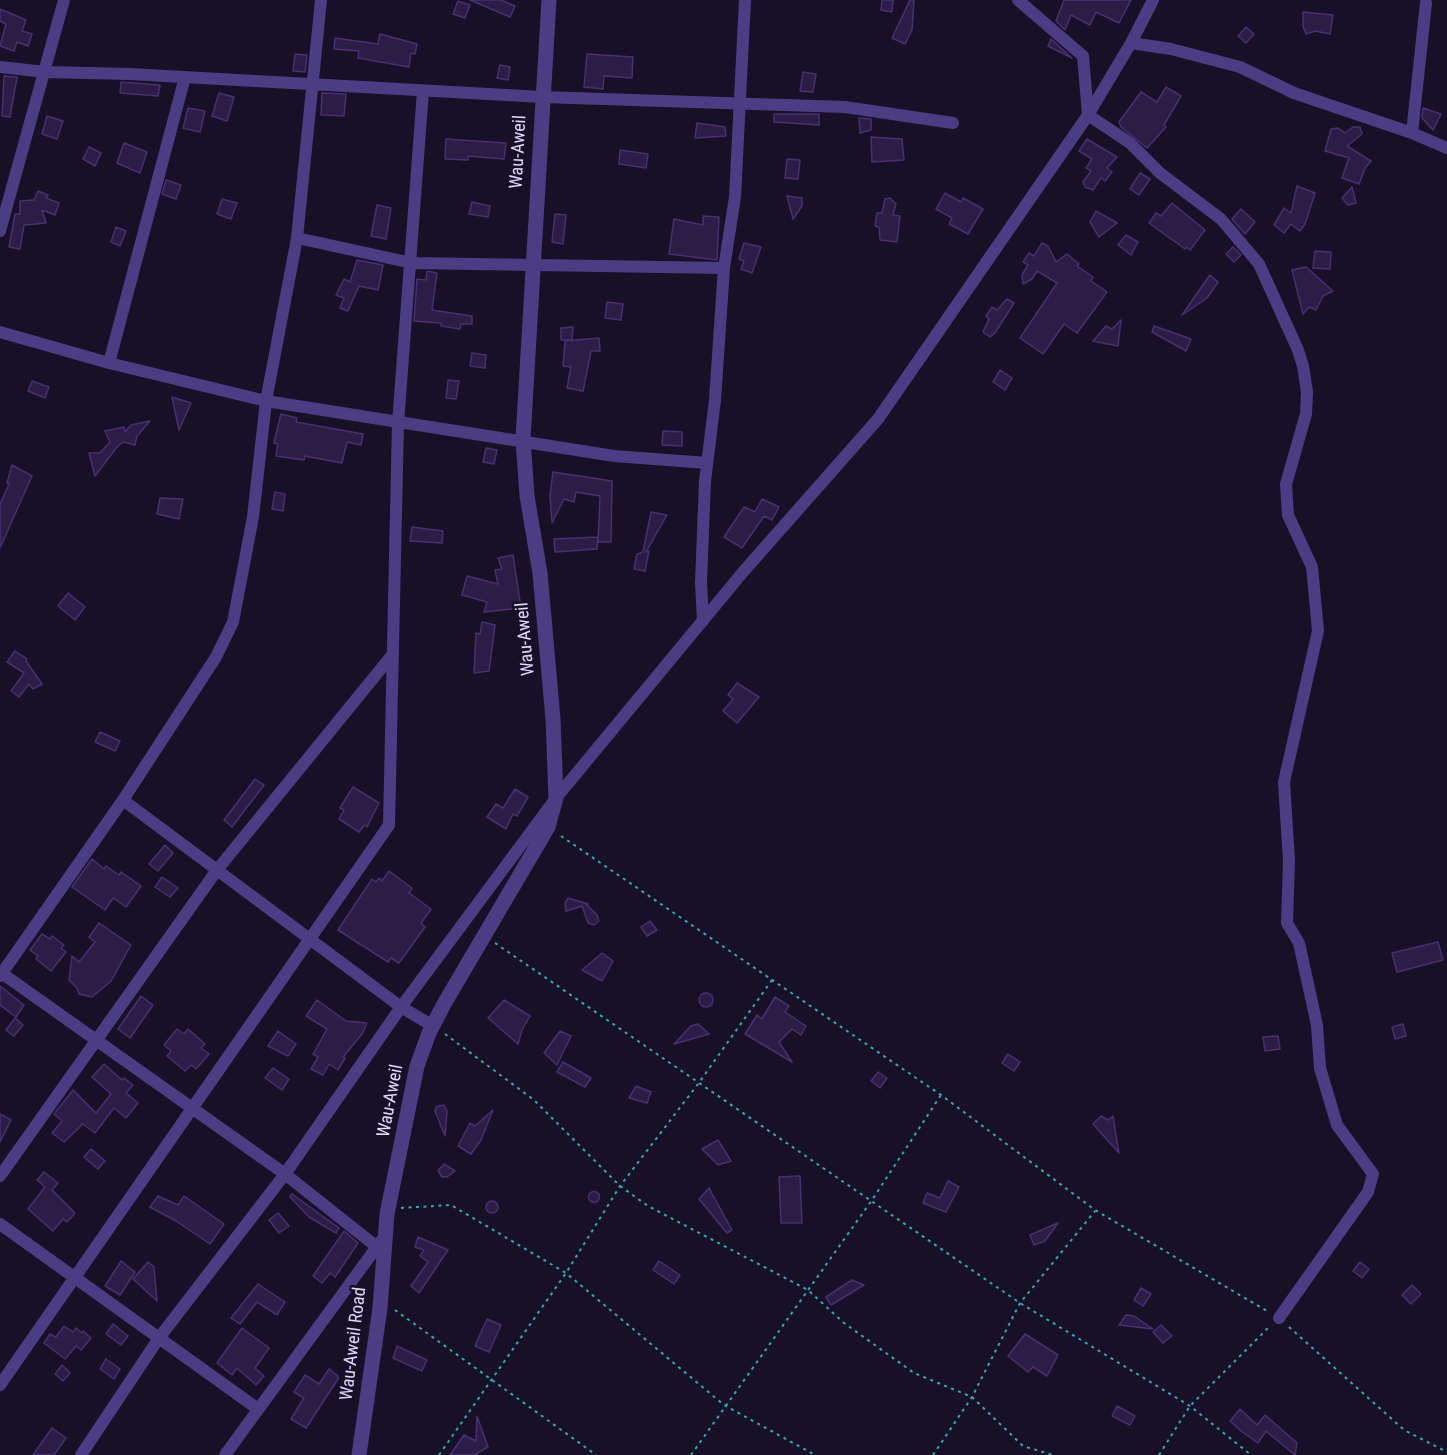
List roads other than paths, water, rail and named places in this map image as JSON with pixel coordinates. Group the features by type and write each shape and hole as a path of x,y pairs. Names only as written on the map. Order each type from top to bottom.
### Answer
{"street":[{"path":"0,231 64,0"},
{"path":"225,1455 380,1242 1,974 123,800 216,657 233,622 253,517 266,400 297,238 321,0"},
{"name":"Wau-Aweil","path":"380,1242 390,1209 417,1066 433,1026 549,827 556,798 553,719 541,582 527,496 522,439 549,0"},
{"path":"703,621 701,583 707,463 715,400 724,268 735,197 745,0"},
{"path":"1018,0 1083,56 1088,115"},
{"path":"81,1455 159,1338 285,1174 401,1007 556,798 703,621 878,419 1088,115 1131,43 1153,0"},
{"path":"1412,133 1424,1"},
{"path":"1131,43 1240,67 1294,93 1412,133 1447,148"},
{"path":"0,67 45,72 185,77 542,97 845,107 953,123"},
{"path":"109,363 185,77"},
{"path":"0,1385 389,825 398,423 412,263 423,91"},
{"path":"1088,115 1130,143 1160,173 1221,219 1259,264 1298,350 1307,392 1306,414 1286,484 1288,515 1312,567 1318,631 1305,698 1284,782 1289,861 1287,923 1299,943 1317,1024 1320,1068 1337,1125 1373,1174 1368,1192 1279,1318"},
{"path":"297,238 412,263 724,268"},
{"path":"0,332 109,363 266,400 398,423 522,439 641,459 707,463"},
{"path":"0,1176 217,870 393,654"},
{"path":"123,800 401,1007 433,1026"},
{"path":"0,1224 258,1409"},
{"name":"Wau-Aweil Road","path":"359,1455 381,1300 380,1242"}]}
